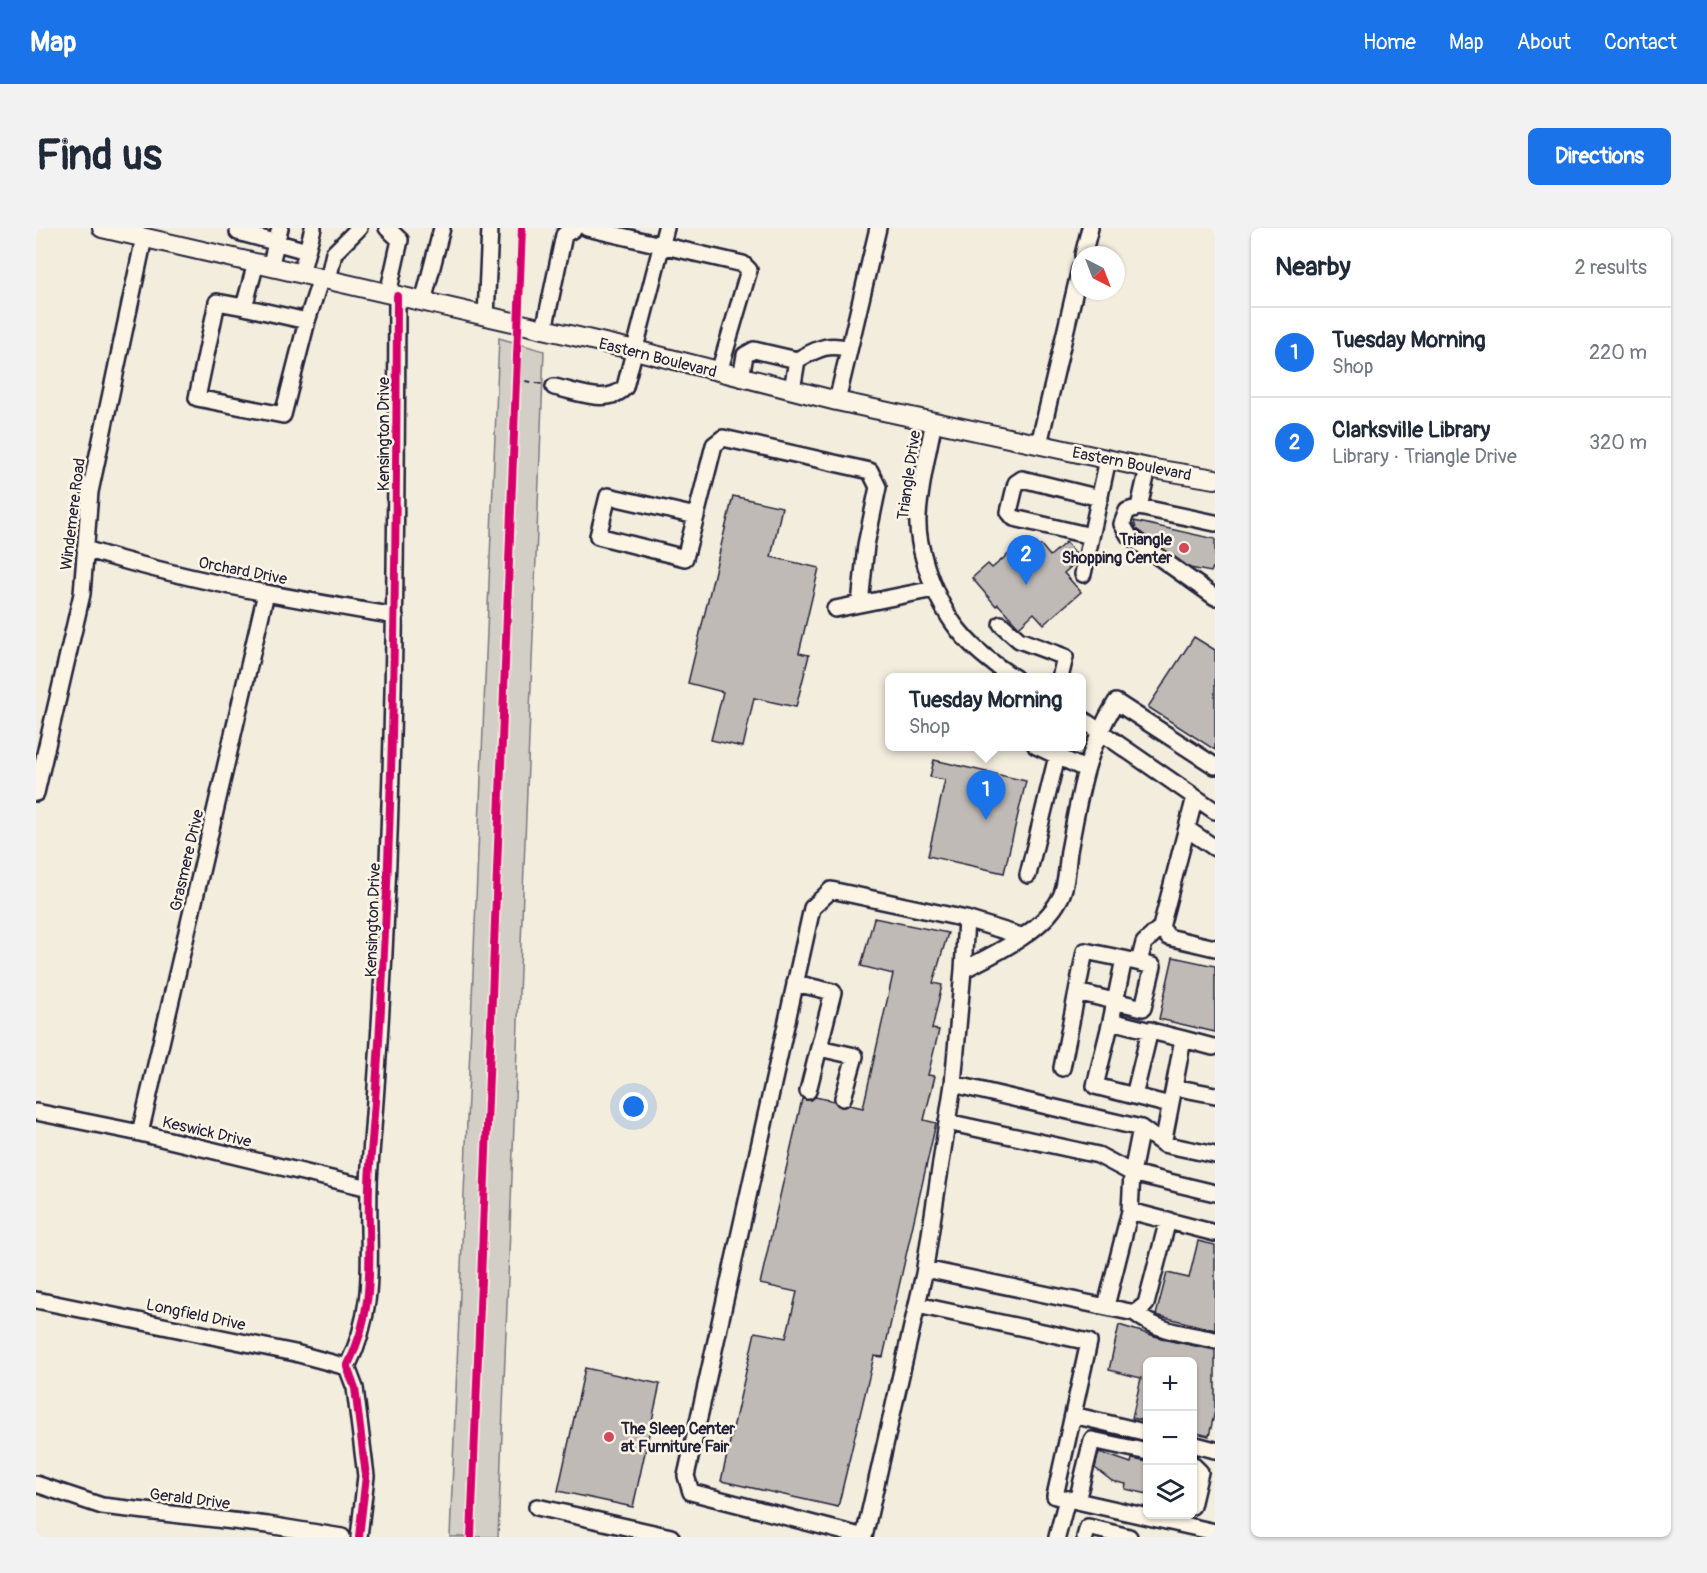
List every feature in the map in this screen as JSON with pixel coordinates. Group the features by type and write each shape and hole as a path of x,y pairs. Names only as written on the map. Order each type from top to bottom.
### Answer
{"main road":[{"name":"Eastern Boulevard","path":"108,229 635,350 837,401 1148,468 1215,480"}],"street":[{"path":"301,274 313,228"},
{"path":"308,321 217,302 197,398 283,415 308,321 334,253 359,228"},
{"name":"Kensington Drive","path":"347,1367 360,1341 371,1291 369,1188 382,1018 395,616 392,295 400,240 387,228"},
{"path":"423,302 442,228"},
{"path":"486,317 490,228"},
{"path":"544,330 564,235 575,228"},
{"path":"587,228 744,264 749,270 719,372"},
{"path":"554,387 609,397 618,394 624,387 666,228"},
{"path":"837,401 878,228"},
{"path":"1085,246 1090,228"},
{"path":"232,258 240,229 278,235 307,251"},
{"path":"244,307 278,235"},
{"name":"Windemere Road","path":"36,793 82,594 90,492 144,238"},
{"path":"1039,444 1073,300"},
{"path":"741,378 745,355 754,350 797,360 824,346 837,345 849,349"},
{"path":"792,390 797,360"},
{"name":"Triangle Drive","path":"934,421 918,518 919,543 934,589 952,626 987,660 1007,673"},
{"path":"696,516 608,496 598,536 685,558 696,516 714,445 723,438 870,471 878,487 866,545 860,604"},
{"path":"1083,574 1108,459"},
{"path":"1139,507 1148,468"},
{"path":"1091,536 1014,518 1009,513 1016,483 1022,479 1100,498"},
{"path":"1215,524 1139,507 1127,512 1122,524 1129,536 1215,597"},
{"name":"Orchard Drive","path":"85,549 141,567 266,593 395,616"},
{"path":"835,609 934,589"},
{"name":"Grasmere Drive","path":"141,1133 266,593"},
{"path":"1001,624 1020,640 1065,657 1060,673"},
{"path":"963,970 1008,947 1043,920 1060,900 1085,768 1099,730 1116,702 1215,766"},
{"path":"1086,722 1215,811"},
{"path":"1045,751 1085,768"},
{"path":"1028,875 1057,756"},
{"path":"1170,1105 1095,1086 1116,1002 1132,961 1144,943 1161,927 1195,797"},
{"path":"1187,829 1215,848"},
{"path":"966,919 953,1084 925,1269 864,1537 691,1492 686,1476 812,909 831,890 966,919 1021,936"},
{"path":"1161,927 1168,937 1215,948"},
{"path":"1062,1068 1085,951 1153,966 1143,1008 1077,992"},
{"path":"795,983 833,992 808,1091"},
{"path":"1111,1021 1213,1047"},
{"path":"1134,1096 1150,1030"},
{"path":"1163,1144 1183,1039"},
{"path":"819,1048 855,1056 843,1098"},
{"path":"953,1084 1142,1128 1163,1144 1215,1155"},
{"path":"1174,1087 1215,1095"},
{"name":"Keswick Drive","path":"36,1112 141,1133 369,1188"},
{"path":"948,1122 1098,1155 1132,1173 1215,1193"},
{"path":"1106,1306 1130,1211 1132,1173 1142,1128"},
{"path":"1130,1211 1215,1233"},
{"path":"1136,1313 1146,1304 1168,1220"},
{"path":"925,1269 1136,1313 1147,1322 1165,1330 1215,1340"},
{"name":"Longfield Drive","path":"36,1300 295,1353 347,1367"},
{"path":"917,1305 1089,1342 1055,1496 1215,1532"},
{"path":"347,1367 355,1388 366,1476 359,1537"},
{"path":"1073,1415 1143,1432"},
{"path":"1057,1537 1092,1440 1143,1451"},
{"path":"1197,1445 1215,1450"},
{"path":"1197,1469 1200,1472 1197,1485"},
{"name":"Gerald Drive","path":"36,1484 102,1506 268,1525 342,1537"},
{"path":"537,1507 671,1537"},
{"path":"1085,1537 1088,1527 1129,1537"}],"path":[{"path":"515,391 516,369"},
{"path":"515,380 554,387"}],"shaded area":[{"path":"499,338 544,351 498,1537 450,1537"}],"building":[{"path":"733,496 782,507 771,557 819,568 799,653 809,655 796,707 754,698 743,747 711,740 723,692 688,683"},
{"name":"Triangle Shopping Center","path":"1134,521 1215,539 1215,568 1213,567 1211,572 1190,568 1136,529"},
{"path":"1066,542 1077,555 1075,563 1064,573 1081,592 1044,624 1034,613 1019,627 998,604 996,606 972,578 988,564 992,568 1011,552 1020,563 1041,545 1050,556"},
{"path":"1194,637 1215,650 1215,750 1148,707"},
{"path":"934,760 1026,781 1004,873 928,856 945,780 930,777"},
{"path":"874,918 948,933 933,983 942,985 932,1029 939,1030 928,1075 935,1076 924,1120 936,1123 883,1357 874,1356 838,1507 721,1481 755,1332 786,1338 797,1292 760,1284 802,1099 810,1100 815,1097 834,1101 841,1107 850,1105 863,1108 893,974 861,966"},
{"path":"1173,957 1215,966 1215,1032 1159,1019"},
{"path":"1198,1241 1215,1245 1215,1330 1156,1315 1167,1273 1189,1278"},
{"path":"1119,1325 1171,1341 1215,1350 1215,1411 1209,1436 1197,1433 1197,1357 1143,1357 1143,1420 1132,1418 1141,1378 1109,1370"},
{"name":"The Sleep Center at Furniture Fair","path":"585,1368 660,1384 633,1507 558,1491"},
{"path":"1099,1452 1131,1463 1132,1459 1143,1461 1143,1493 1125,1489 1126,1484 1112,1481 1095,1468"}],"cycle path":[{"path":"471,1537 522,228"},
{"path":"359,1537 366,1476 355,1388 347,1367 358,1341 365,1316 368,1292 370,1166 389,840 396,514 397,296"}],"place":[{"name":"Triangle Shopping Center","path":"1184,548"},
{"name":"Clarksville Library","path":"1026,585"},
{"name":"Tuesday Morning","path":"986,820"},
{"name":"The Sleep Center at Furniture Fair","path":"609,1437"}]}
